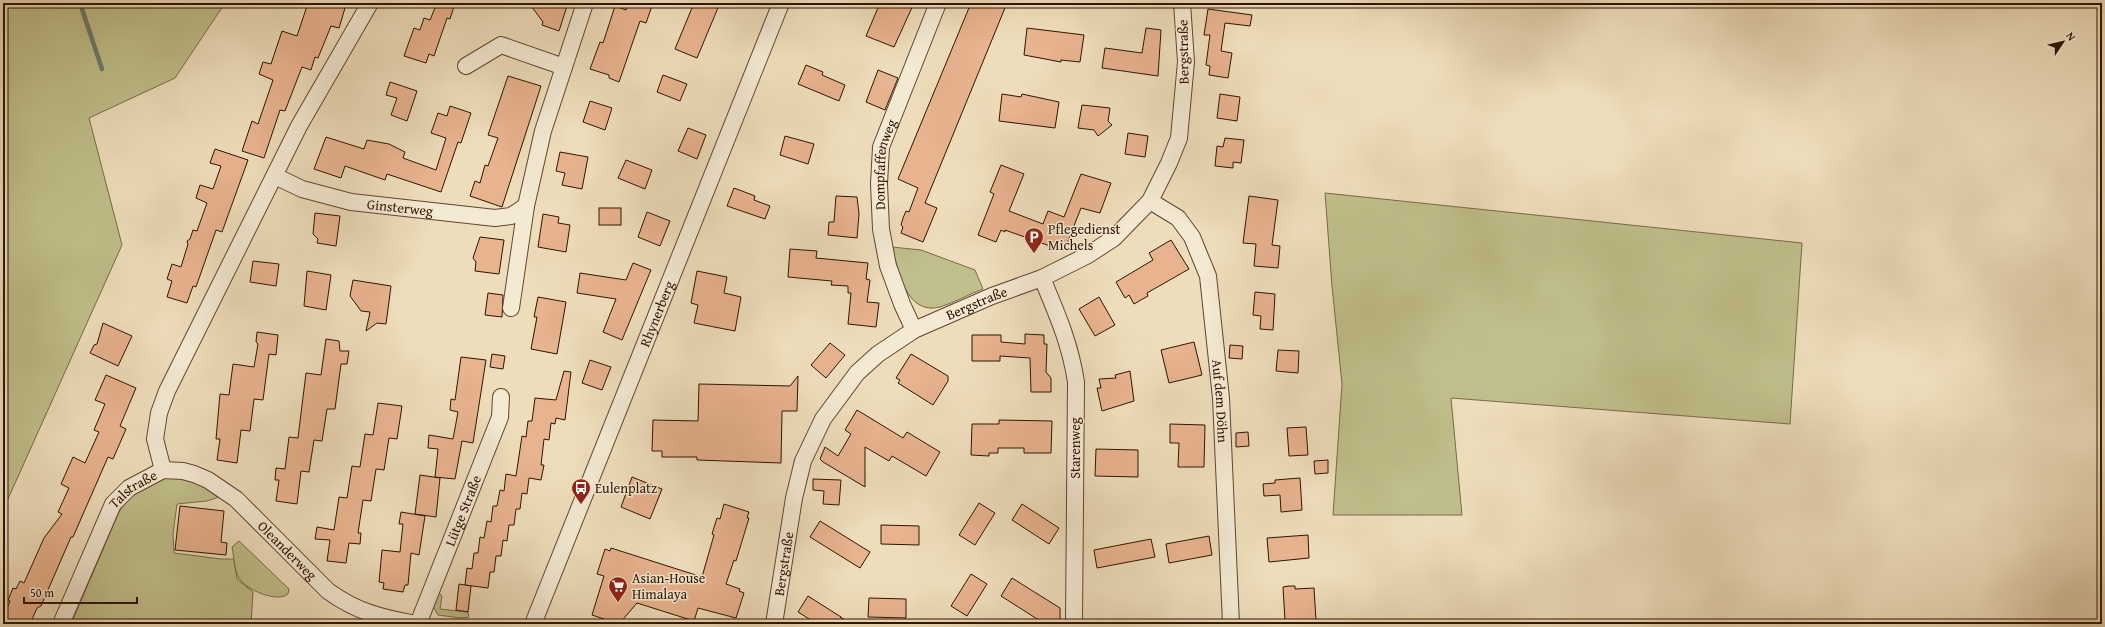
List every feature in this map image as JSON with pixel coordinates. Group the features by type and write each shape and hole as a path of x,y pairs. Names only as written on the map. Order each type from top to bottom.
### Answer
{"street":[{"path":"163,470 155,439 159,413 167,391 299,126 370,3"},
{"path":"511,308 526,206 544,131 585,3"},
{"name":"Rhynerberg","path":"533,624 781,3"},
{"name":"Dompfaffenweg","path":"914,330 902,304 888,266 881,229 879,184 881,147 938,3"},
{"name":"Bergstraße","path":"774,624 794,498 803,461 823,419 856,373 878,354 914,330 992,296 1042,278 1088,255 1114,238 1150,201 1169,163 1179,138 1186,62 1182,3"},
{"path":"466,66 501,45 564,67"},
{"name":"Ginsterweg","path":"275,176 302,189 351,202 495,218 511,216 526,206"},
{"name":"Auf dem Döhn","path":"1150,201 1178,218 1192,237 1208,276 1222,398 1231,624"},
{"name":"Starenweg","path":"1042,278 1064,329 1072,355 1076,382 1074,624"},
{"name":"Lütge Straße","path":"417,624 500,417 501,396"},
{"name":"Talstraße","path":"61,624 113,504 129,488 163,470"},
{"name":"Oleanderweg","path":"163,470 183,471 194,474 208,480 236,499 328,591 342,601 372,615 417,624"}],"shaded area":[{"path":"3,3 225,3 175,78 89,118 122,245 3,510"},
{"path":"1325,193 1802,243 1790,424 1451,398 1462,515 1333,515 1342,384 1332,286"},
{"path":"892,247 921,250 975,270 983,289 940,307 928,308 919,305 911,298 906,289 897,267"},
{"path":"169,476 189,478 222,496 207,501 177,504 173,534 174,553 221,559 234,559 237,579 253,592 251,624 71,624 119,512 130,495 143,486"},
{"path":"239,541 289,589 288,594 277,597 270,596 255,591 243,583 236,571 232,547"},
{"path":"436,593 439,593 442,596 440,609 468,612 469,617 460,618 438,615 433,606"}],"building":[{"path":"308,3 339,3 338,5 345,8 339,28 331,26 318,58 315,57 311,70 302,67 285,111 280,110 264,158 242,151 252,121 258,124 273,80 259,74 263,62 271,64 282,31 297,36"},
{"path":"437,3 455,3 450,19 447,18 434,56 429,54 426,63 404,56 414,28 420,30 424,18 430,20"},
{"path":"529,3 568,3 559,31 542,25 543,22"},
{"path":"628,3 653,3 646,23 640,21 619,82 609,78 609,75 590,69 600,42 603,43 615,6 626,10"},
{"path":"694,3 720,3 697,58 675,49"},
{"path":"880,3 914,3 894,47 866,36"},
{"path":"971,3 1007,3 925,203 937,208 923,242 901,233 903,218 906,211 909,212 918,188 898,179"},
{"path":"1208,9 1252,15 1250,26 1225,23 1221,51 1232,53 1228,78 1209,75 1210,66 1206,65 1210,35 1204,35"},
{"path":"1027,28 1084,35 1080,62 1061,60 1061,62 1024,55"},
{"path":"1146,28 1161,30 1158,76 1102,68 1105,48 1142,53"},
{"path":"806,65 823,72 822,75 845,85 839,101 798,84"},
{"path":"878,70 898,78 885,110 866,102"},
{"path":"663,75 687,84 680,101 657,92"},
{"path":"508,76 541,86 502,207 470,196 475,181 480,183 485,165 488,166 498,138 488,135"},
{"path":"390,82 417,91 407,121 391,115 397,98 386,95"},
{"path":"1002,94 1021,97 1022,94 1059,102 1055,128 999,121"},
{"path":"1220,94 1240,97 1237,121 1217,118"},
{"path":"590,101 612,108 605,130 583,122"},
{"path":"1082,105 1110,108 1108,121 1112,125 1098,136 1094,130 1078,128"},
{"path":"450,106 471,113 461,143 458,142 441,192 387,174 385,180 345,166 341,178 314,169 326,137 364,149 367,140 389,144 405,152 403,158 436,170 446,138 431,133 438,113 447,116"},
{"path":"688,128 706,135 697,159 678,151"},
{"path":"1128,133 1148,136 1145,157 1125,154"},
{"path":"785,136 814,144 808,164 780,155"},
{"path":"1225,138 1244,140 1241,163 1233,162 1233,168 1215,166 1217,146 1223,147"},
{"path":"215,149 248,160 222,232 216,230 196,287 193,286 187,303 167,297 172,281 167,279 172,264 181,267 188,244 187,241 190,239 193,230 197,231 207,203 196,198 200,185 213,189 221,166 210,163"},
{"path":"560,152 588,157 582,189 562,185 565,173 556,171"},
{"path":"626,160 652,170 645,189 618,178"},
{"path":"1001,165 1024,174 1009,211 1043,224 1048,211 1064,217 1081,174 1111,183 1100,213 1081,208 1064,251 1005,230 1005,232 1001,230 996,242 978,235 994,194 990,192"},
{"path":"734,188 755,196 754,200 770,206 765,219 727,206"},
{"path":"836,196 857,197 859,214 857,238 828,235 829,222 834,222"},
{"path":"1249,196 1278,200 1272,245 1280,246 1278,268 1254,266 1256,244 1243,243"},
{"path":"599,208 621,208 621,225 599,225"},
{"path":"647,212 670,221 660,246 638,237"},
{"path":"315,213 340,216 336,246 317,243 318,239 313,234"},
{"path":"543,214 559,217 558,223 570,225 566,252 538,247"},
{"path":"480,237 504,240 499,274 475,271 476,262 473,258"},
{"path":"1171,240 1189,269 1147,293 1148,296 1134,304 1129,295 1125,298 1116,282 1153,260 1149,253"},
{"path":"790,249 817,251 816,258 868,263 866,279 870,280 867,302 879,303 876,327 848,324 851,293 848,293 848,286 831,285 832,281 788,277"},
{"path":"253,261 279,264 276,286 250,282"},
{"path":"633,263 651,270 622,340 603,332 616,299 577,293 580,273 626,280"},
{"path":"307,271 331,275 326,310 304,306"},
{"path":"697,271 727,277 724,293 741,297 735,331 694,323 698,305 691,303"},
{"path":"353,280 391,286 386,324 377,323 366,331 370,312 361,311 350,296"},
{"path":"1255,292 1275,294 1273,330 1260,329 1261,316 1253,315"},
{"path":"488,293 503,295 502,317 485,315"},
{"path":"538,297 566,302 557,354 531,349 537,317 534,317"},
{"path":"1099,297 1115,325 1095,336 1079,309"},
{"path":"103,323 132,336 118,366 90,353 94,345 97,344"},
{"path":"257,332 278,335 276,355 269,354 263,400 254,399 250,431 241,430 237,463 217,460 220,439 216,439 220,394 229,395 233,364 254,367 258,344 256,342"},
{"path":"1025,334 1044,335 1044,344 1047,344 1046,372 1051,378 1051,392 1031,392 1030,358 1000,356 1000,361 972,361 972,335 1001,335 1001,342 1025,344"},
{"path":"326,339 339,341 340,351 349,351 347,364 341,364 335,409 327,409 322,441 314,440 309,472 301,471 297,504 276,501 279,480 275,480 276,468 285,469 289,437 298,438 306,373 321,375"},
{"path":"1194,342 1202,375 1169,383 1161,350"},
{"path":"830,343 845,355 826,378 811,365"},
{"path":"1230,345 1243,346 1242,359 1229,358"},
{"path":"1278,350 1299,351 1298,373 1276,371"},
{"path":"492,354 505,356 503,369 490,367"},
{"path":"911,354 948,376 948,381 933,405 898,383 900,380 896,378"},
{"path":"461,357 486,360 473,443 462,441 455,479 435,477 438,449 428,448 429,435 453,439 458,412 450,410 451,399 455,400"},
{"path":"590,360 611,367 602,390 582,383"},
{"path":"564,371 571,372 565,420 556,418 555,424 551,423 549,440 544,439 541,465 544,465 541,480 529,478 527,494 522,493 520,509 516,509 514,525 509,525 507,541 503,540 501,556 496,556 494,572 490,572 488,588 465,585 467,568 472,569 474,553 478,553 480,537 484,538 487,521 491,522 493,506 497,506 500,490 504,491 506,474 516,476 522,436 526,437 528,421 532,421 535,398 556,400"},
{"path":"1130,371 1134,401 1102,411 1097,388 1101,388 1099,379 1116,378 1115,375"},
{"path":"106,375 136,388 120,426 126,429 113,459 108,457 41,606 37,608 30,624 3,624 3,618 10,601 8,600 13,588 16,589 20,581 24,583 44,538 62,514 58,512 69,488 61,484 73,457 85,463 99,432 94,430 105,404 95,400"},
{"path":"798,376 797,411 782,411 781,463 697,460 697,457 662,457 662,451 652,451 653,420 698,421 699,384 790,386"},
{"path":"378,403 402,406 397,439 389,438 384,470 376,469 371,501 363,500 358,533 361,533 360,544 349,543 346,563 327,561 330,540 315,539 317,527 334,530 339,497 347,498 352,466 360,467 365,434 373,435"},
{"path":"857,410 903,438 907,432 940,452 926,476 892,456 889,461 865,447 865,487 823,462 820,459 825,447 838,456 851,434 845,430"},
{"path":"999,420 1052,421 1051,453 1024,453 1024,448 998,448 998,453 989,453 989,456 971,455 972,424 999,424"},
{"path":"1170,424 1205,425 1204,467 1178,467 1179,443 1170,443"},
{"path":"1306,427 1308,455 1289,456 1287,428"},
{"path":"1248,432 1249,446 1236,447 1236,433"},
{"path":"1096,449 1138,450 1138,477 1095,476"},
{"path":"1328,460 1328,473 1315,474 1314,461"},
{"path":"420,475 440,478 436,517 415,514"},
{"path":"632,477 662,489 650,519 621,507"},
{"path":"1300,478 1302,510 1281,512 1280,495 1264,496 1263,484 1275,483 1275,480"},
{"path":"813,479 841,480 839,505 823,504 824,491 813,490"},
{"path":"979,503 995,513 975,545 959,535"},
{"path":"724,504 749,512 747,518 749,518 736,561 734,560 726,584 740,589 739,591 744,593 736,618 698,608 694,621 637,603 619,624 592,615 604,576 597,574 605,549 610,551 611,548 702,577 714,535 712,534 717,518 720,519"},
{"path":"1022,504 1059,528 1049,544 1012,520"},
{"path":"180,506 224,511 221,542 227,543 226,555 175,550"},
{"path":"401,512 425,516 419,555 411,553 408,585 405,585 403,592 383,589 384,583 379,582 382,550 400,552 403,524 399,524"},
{"path":"820,521 870,552 860,568 810,537"},
{"path":"881,525 919,526 919,545 881,544"},
{"path":"1308,535 1309,558 1269,562 1267,538"},
{"path":"1209,536 1212,555 1169,563 1166,544"},
{"path":"1151,539 1155,557 1097,568 1094,550"},
{"path":"971,574 987,584 967,616 951,606"},
{"path":"1012,578 1060,608 1060,624 1045,624 1001,596"},
{"path":"459,584 471,586 468,612 456,610"},
{"path":"1295,586 1295,589 1314,588 1316,620 1285,621 1283,587"},
{"path":"808,596 853,624 817,624 798,612"},
{"path":"869,598 906,599 906,618 868,617"}],"waterway":[{"path":"80,3 102,69"}],"place":[{"name":"Pflegedienst Michels","path":"1034,254"},
{"name":"Eulenplatz","path":"581,505"},
{"name":"Asian-House Himalaya","path":"618,603"}]}
